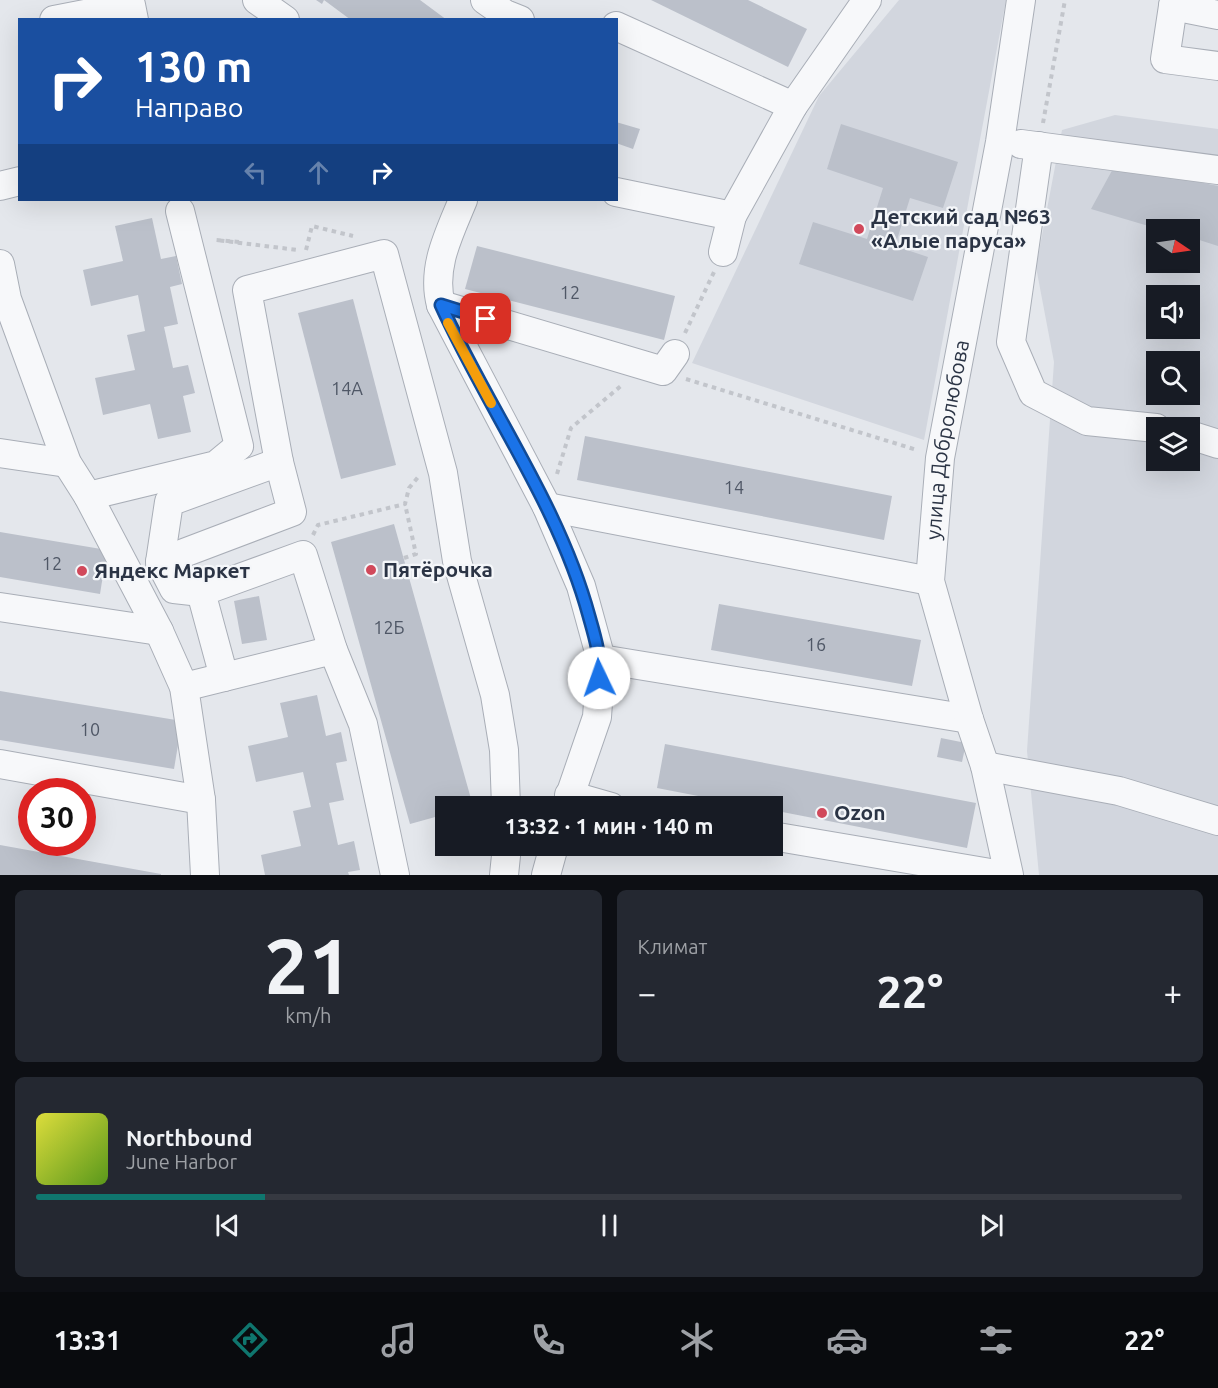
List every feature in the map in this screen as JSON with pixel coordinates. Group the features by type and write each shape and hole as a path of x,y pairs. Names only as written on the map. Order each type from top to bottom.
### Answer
{"street":[{"path":"257,0 282,18"},
{"path":"485,0 515,18"},
{"path":"521,18 526,0"},
{"path":"723,252 732,216 793,106 867,0"},
{"name":"улица Добролюбова","path":"1009,875 985,766 969,720 930,581 940,458 1000,142 1021,0"},
{"path":"1218,15 1174,3 1164,59 1218,66"},
{"path":"64,18 131,5 134,18"},
{"path":"618,27 793,106"},
{"path":"1000,142 1218,170"},
{"path":"1039,146 1011,342 1033,393 1087,421 1146,427"},
{"path":"0,186 18,182"},
{"path":"618,192 732,216"},
{"path":"463,201 437,270 437,290 441,305 547,507 581,586 601,659 597,717 569,796"},
{"path":"87,496 216,465 239,446 180,211"},
{"path":"159,562 292,512 279,462 247,290 384,254 443,473 456,561 495,695 504,750 506,796"},
{"path":"0,264 3,299 67,463 159,631 184,687 201,800 205,875"},
{"path":"441,305 660,364"},
{"path":"1200,438 1218,444"},
{"path":"0,453 67,463"},
{"path":"279,462 169,502 159,562 174,589 201,592 303,555 333,650 363,724 395,875"},
{"path":"547,507 930,581"},
{"path":"201,592 224,677"},
{"path":"0,607 159,631"},
{"path":"184,687 333,650"},
{"path":"601,659 969,720"},
{"path":"0,764 201,800"},
{"path":"985,766 1119,791 1218,821"},
{"path":"783,838 1002,875"},
{"path":"504,875 506,856"},
{"path":"546,875 551,856"}],"path":[{"path":"1039,146 1065,0"},
{"path":"239,242 216,240 306,250 312,226"},
{"path":"547,507 571,428 660,364 723,252"},
{"path":"660,364 940,458"},
{"path":"404,558 416,554 405,504 409,488 437,457"},
{"path":"318,525 405,504"}],"shaded area":[{"name":"Детский сад №63 «Алые паруса»","path":"899,0 1006,0 924,440 692,363 819,96"},
{"path":"1115,115 1218,129 1218,875 1039,875 1027,751 1054,362 1036,267 1062,130"}],"building":[{"path":"324,0 420,0 444,18 348,18"},
{"path":"651,0 748,0 807,29 788,67"},
{"path":"618,123 640,129 633,149 618,144"},
{"path":"841,124 958,162 943,208 910,198 895,246 928,257 913,301 799,264 813,222 867,239 883,188 827,169"},
{"path":"1115,165 1218,186 1218,246 1200,240 1200,219 1146,219 1146,225 1091,209"},
{"path":"152,218 161,259 176,256 182,284 170,287 178,324 164,327 173,368 188,365 195,393 183,396 191,432 158,439 150,404 103,415 95,378 135,370 127,335 145,331 138,295 91,306 83,270 123,261 115,226"},
{"path":"477,246 675,296 664,340 465,289"},
{"path":"353,299 396,465 341,479 298,313"},
{"path":"585,436 892,496 884,540 577,480"},
{"path":"394,524 470,796 435,796 435,817 410,824 331,542"},
{"path":"0,532 107,550 100,594 0,577"},
{"path":"259,596 267,640 242,644 234,601"},
{"path":"719,604 921,640 912,686 711,650"},
{"path":"0,691 182,721 174,769 0,740"},
{"path":"317,695 326,736 341,732 347,761 336,763 344,800 329,803 338,845 354,841 360,870 348,872 349,875 265,875 261,855 301,846 293,811 311,807 303,772 256,782 248,746 288,737 280,703"},
{"path":"941,738 966,743 962,762 937,757"},
{"path":"665,744 976,803 967,848 783,812 783,796 698,796 657,788"},
{"path":"0,845 18,848 18,856 61,856 161,874 161,875 0,875"}],"slow traffic":[{"path":"448,323 491,403"}],"place":[{"name":"Детский сад №63 «Алые паруса»","path":"859,229"},
{"name":"Пятёрочка","path":"371,570"},
{"name":"Яндекс Маркет","path":"82,571"},
{"name":"Ozon","path":"822,813"}],"route":[{"path":"486,319 441,305 452,330 547,507 581,586 601,659 599,678"}]}
